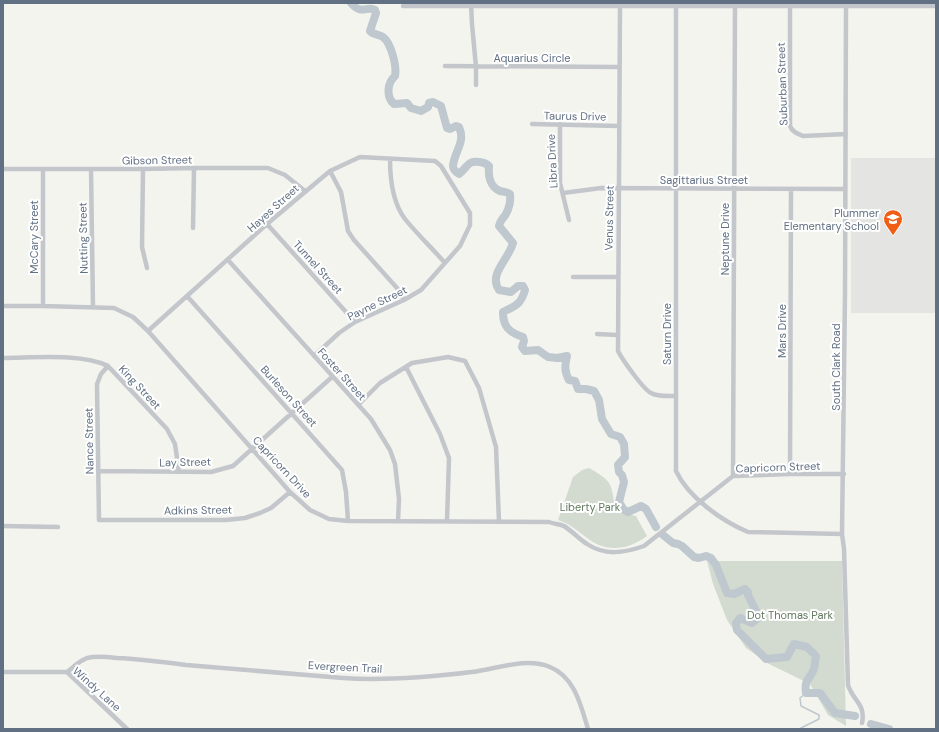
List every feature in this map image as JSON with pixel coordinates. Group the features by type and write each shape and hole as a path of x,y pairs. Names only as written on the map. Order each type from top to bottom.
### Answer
{"street":[{"path":"471,5 476,85"},
{"name":"Neptune Drive","path":"733,476 735,5"},
{"name":"South Clark Road","path":"849,5 845,189 844,474 842,534 844,549 848,684 850,690 861,707 864,716 862,723"},
{"path":"403,6 936,6"},
{"name":"Venus Street","path":"620,6 618,67 618,351 622,359 651,394 659,396 676,396"},
{"name":"Saturn Drive","path":"676,6 676,471 680,479 700,502 736,527 748,532 842,534"},
{"name":"Suburban Street","path":"790,6 790,118 792,130 803,136 846,134"},
{"name":"Aquarius Circle","path":"446,66 618,67"},
{"name":"Taurus Drive","path":"532,124 618,126"},
{"name":"Libra Drive","path":"560,124 560,183 569,220"},
{"name":"Hayes Street","path":"148,331 267,224 330,171 360,157 436,161"},
{"path":"390,159 390,175 392,185 397,203 404,218 445,263"},
{"name":"Payne Street","path":"314,356 339,333 355,322 404,300 421,290 460,246 470,225 470,213 441,166 436,161"},
{"name":"Gibson Street","path":"3,168 143,170 268,168 285,175 305,191"},
{"path":"193,228 194,168"},
{"name":"McCary Street","path":"42,169 43,306"},
{"name":"Nutting Street","path":"91,169 93,307"},
{"path":"143,170 142,247 147,268"},
{"path":"330,171 341,192 348,231 354,240 397,288 404,300"},
{"name":"Sagittarius Street","path":"563,192 584,189 619,188 845,189"},
{"name":"Mars Drive","path":"790,474 791,189"},
{"name":"Tunnel Street","path":"267,224 355,322"},
{"name":"Foster Street","path":"228,260 371,419 390,450 395,464 399,499 398,521"},
{"path":"573,277 618,277"},
{"name":"Burleson Street","path":"187,296 342,470 346,492 348,521"},
{"name":"Capricorn Drive","path":"3,306 114,308 133,316 148,331 290,492 310,510 329,519 348,521 549,522 564,526 587,544 606,552 617,553 644,546 678,518"},
{"path":"597,334 617,334"},
{"path":"358,405 380,383 412,364 448,357 465,361 479,388 496,447 498,522"},
{"name":"King Street","path":"3,358 76,358 98,361 108,366 167,429 175,444 179,472"},
{"name":"Nance Street","path":"99,520 97,384 101,374 108,366"},
{"path":"406,367 440,434 449,458 447,521"},
{"name":"Lay Street","path":"99,471 211,472 233,466 332,377"},
{"name":"Capricorn Street","path":"678,518 733,476 844,474"},
{"name":"Adkins Street","path":"99,520 226,520 245,518 271,508 290,492"},
{"path":"3,526 58,526"},
{"name":"Evergreen Trail","path":"67,672 81,660 92,657 128,658 250,671 374,679 456,674 514,665 539,664 551,667 562,674 570,682 588,729"},
{"name":"Windy Lane","path":"3,672 67,672 128,729"}],"shaded area":[{"name":"Plummer Elementary School","path":"851,158 936,158 936,313 851,313"}],"green space":[{"name":"Liberty Park","path":"589,468 602,476 609,484 618,512 636,516 647,536 633,544 619,548 604,547 590,540 572,526 558,520 573,477 582,470"},
{"name":"Dot Thomas Park","path":"707,561 842,561 846,726 828,715 810,684 769,664 746,648 727,620 713,584"}],"waterway":[{"path":"351,3 361,10 375,10 376,13 370,31 383,37 389,44 394,61 395,72 395,76 390,82 388,90 391,101 394,104 407,103 411,108 421,111 428,107 429,103 433,102 441,106 447,128 450,129 456,126 459,127 461,132 460,142 453,166 455,171 459,174 472,162 485,163 489,166 489,177 494,187 500,191 510,194 508,210 499,226 513,243 511,249 500,266 496,278 496,284 499,290 511,292 518,286 523,286 525,290 520,302 503,312 504,322 511,331 523,337 524,341 522,347 525,351 538,350 548,357 557,358 567,356 565,368 569,380 575,381 578,389 594,391 599,400 602,419 611,434 620,437 624,444 625,457 618,465 619,472 622,475 624,482 619,502 624,510 628,512 641,506 646,509 656,527"},
{"path":"663,535 673,543 682,546 694,557 699,558 706,556 711,558 716,565 727,593 734,594 745,589 748,592 758,615 757,619 752,623 740,618 736,623 737,630 766,659 787,657 794,644 807,647 816,656 814,669 806,684 806,693 820,693 835,713 855,716"},
{"path":"799,729 819,719 819,715 801,706 800,698 806,693"},
{"path":"871,724 889,729"}],"place":[{"name":"Plummer Elementary School","path":"893,236"}]}
